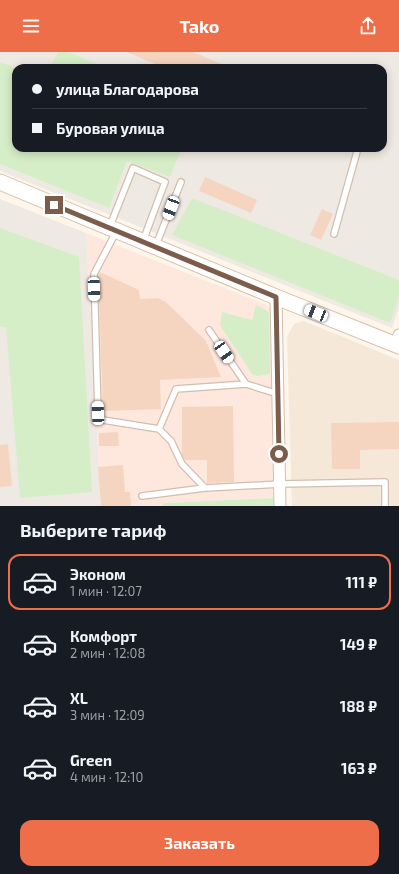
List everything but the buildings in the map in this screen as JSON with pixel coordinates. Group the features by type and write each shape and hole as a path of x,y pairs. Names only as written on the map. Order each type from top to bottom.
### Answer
{"main road":[{"path":"0,182 276,297 398,342"}],"street":[{"path":"276,297 280,506"}],"lane":[{"path":"334,234 357,152"},
{"path":"149,244 165,182 133,168 113,229 94,274 98,413 103,420 159,429 170,440 182,464 205,488"},
{"path":"149,244 180,182"},
{"path":"209,330 246,384"},
{"path":"159,429 176,389 246,384 278,394"},
{"path":"142,496 205,488 280,484 385,482 384,506"}],"shaded area":[{"path":"0,52 399,52 399,307 392,328 0,171"},
{"path":"0,199 86,233 101,506 0,506"},
{"path":"86,233 267,305 271,310 273,498 165,503 161,506 101,506"},
{"path":"304,321 399,360 399,506 292,506 287,337 294,324"}],"green space":[{"path":"58,52 69,52 96,64 52,64"},
{"path":"0,62 12,66 12,152 180,152 170,177 127,161 109,208 0,164"},
{"path":"192,198 399,280 399,296 390,323 172,235"},
{"path":"0,228 79,257 92,492 20,498 6,327 0,327"},
{"path":"256,305 269,312 270,374 257,376 252,374 220,325 222,312 252,320"},
{"path":"273,498 273,506 161,506 165,503"}],"route":[{"path":"54,205 276,297 279,454"}]}
